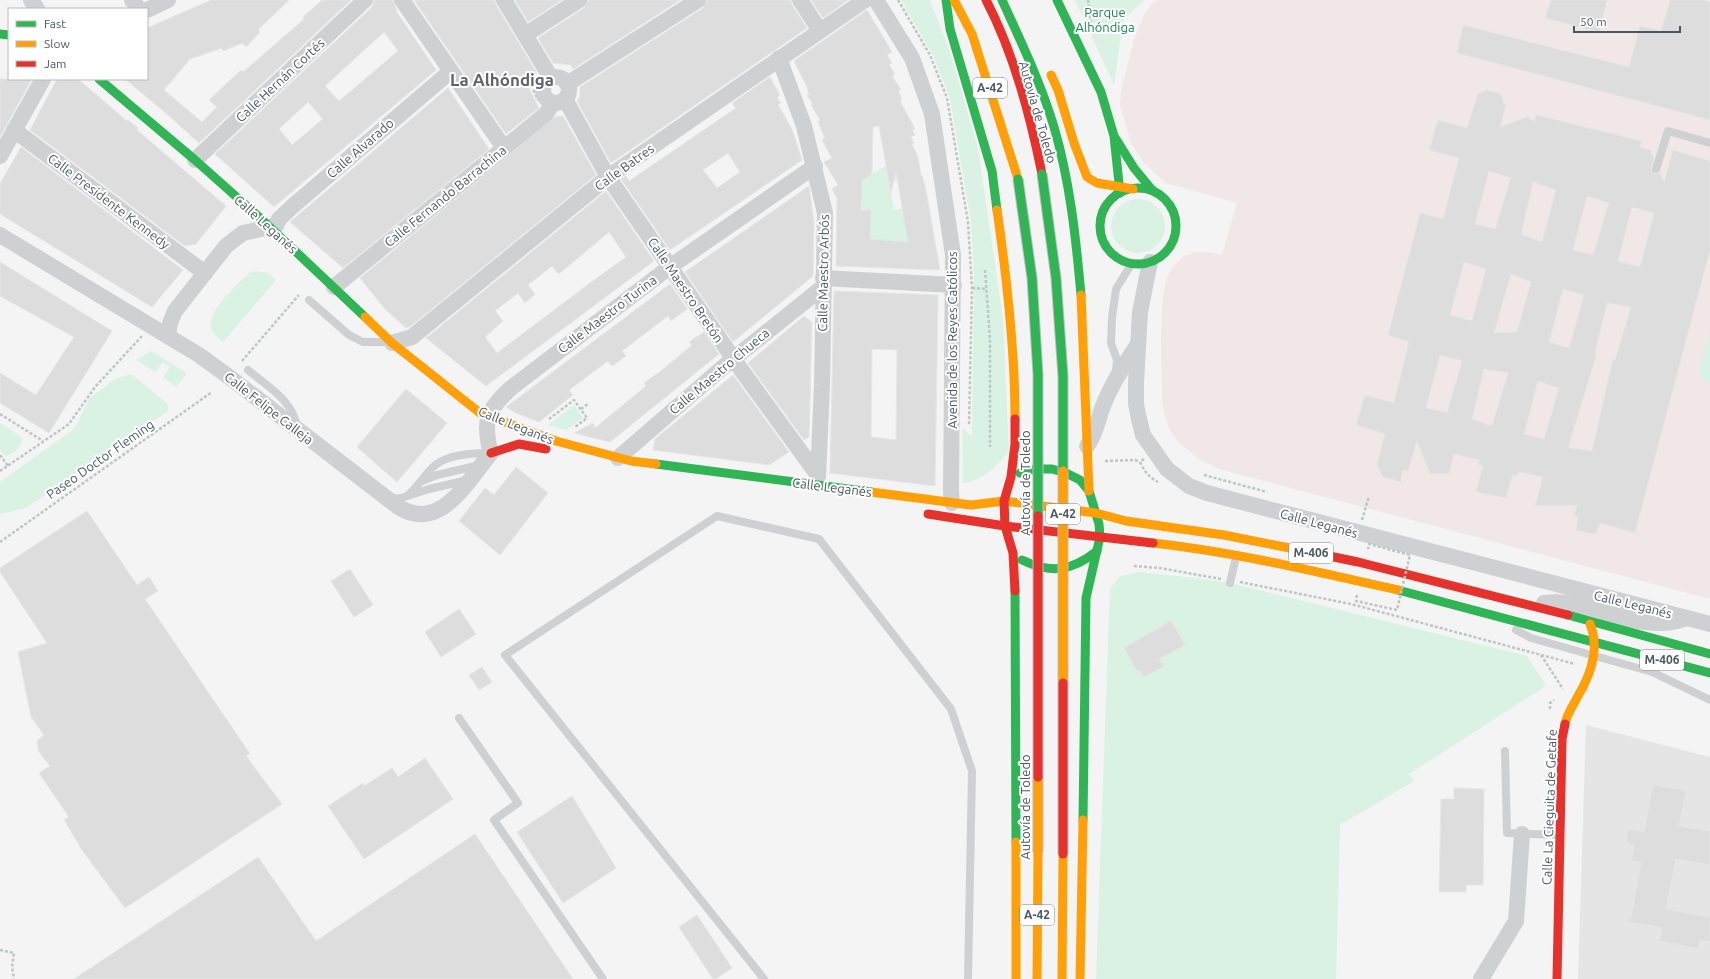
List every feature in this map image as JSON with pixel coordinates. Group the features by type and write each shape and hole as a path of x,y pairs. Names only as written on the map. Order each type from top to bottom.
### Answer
{"main road":[{"path":"946,0 950,29 992,171 1007,279 1015,385 1016,444 1011,477 1004,501 1005,526 1012,554 1015,582 1016,961"},
{"name":"Autovía de Toledo","path":"954,0 972,34 1018,179 1032,278 1038,375 1037,979"},
{"name":"Autovía de Toledo","path":"986,0 1008,52 1034,136 1042,174 1056,278 1063,376 1062,979"},
{"path":"1002,0 1032,65 1046,101 1059,147 1073,228 1079,280 1089,491 1096,513 1100,537 1086,598 1083,884 1080,979"},
{"path":"1010,0 1019,13"},
{"path":"1046,65 1058,90 1074,143 1087,177 1097,183 1119,190 1141,188 1153,192 1165,200 1171,207 1176,226 1174,236 1167,250 1159,257 1150,262 1132,263 1119,258 1110,251 1104,243 1101,234 1101,218 1104,209 1119,190 1114,136 1101,92 1057,0"},
{"name":"Calle Leganés","path":"100,80 195,160 272,228 392,344 487,416 556,441 618,458 737,475 952,503 976,505 1004,501 1096,513 1126,521 1224,535 1358,562 1523,603 1710,654"},
{"path":"1114,136 1134,168 1153,192"},
{"name":"Calle Leganés","path":"486,459 519,444 552,450"},
{"path":"1011,477 1025,471 1052,469 1066,473 1080,480 1089,491"},
{"path":"920,513 1005,526"},
{"name":"M-406","path":"1005,526 1180,546 1361,582 1478,611 1595,644 1710,673"},
{"path":"1012,554 1031,564 1044,568 1057,569 1078,564 1097,551"},
{"name":"Calle La Cieguita de Getafe","path":"1557,979 1564,724 1570,709 1587,679 1593,656 1595,644 1594,631 1588,621"}],"street":[{"path":"132,0 138,8"},
{"path":"148,10 168,0"},
{"name":"Calle Hernán Cortés","path":"195,160 366,0"},
{"path":"402,0 504,148"},
{"path":"504,0 551,78"},
{"path":"525,35 579,0"},
{"name":"Calle Fernando Barrachina","path":"334,287 546,114 562,95 698,0"},
{"path":"800,0 820,31"},
{"name":"Calle Batres","path":"392,344 412,337 608,177 865,0"},
{"name":"Avenida de los Reyes Católicos","path":"876,0 912,58 932,114 953,255 952,503"},
{"path":"936,0 950,29"},
{"name":"Calle Maestro Arbós","path":"779,58 804,126 815,166 825,213 822,392 817,474"},
{"name":"Calle Alvarado","path":"272,228 294,205 451,71"},
{"path":"558,77 563,79 562,95 545,98 543,93 544,83 551,78 558,77"},
{"path":"0,156 42,80"},
{"name":"Calle Maestro Bretón","path":"562,95 608,177 817,474"},
{"name":"Calle Presidente Kennedy","path":"14,130 204,273"},
{"name":"Calle Maestro Turina","path":"487,416 498,400 511,388 671,266 815,166"},
{"path":"168,336 170,323 175,311 226,246 243,233 272,228"},
{"name":"Calle Felipe Calleja","path":"0,235 168,336 232,379 387,499 407,512 422,514 437,511 450,503 486,459"},
{"name":"Calle Leganés","path":"1150,262 1140,312 1136,404 1143,435 1167,469 1189,486 1208,493 1328,525 1710,624"},
{"path":"823,283 954,284"},
{"name":"Calle Maestro Chueca","path":"618,458 823,283"},
{"path":"1086,447 1091,440 1115,380 1138,344"},
{"path":"486,459 487,416"},
{"path":"817,474 820,481 829,483 832,487"},
{"name":"Calle Leganés","path":"1523,603 1567,603 1622,617 1660,624 1675,622 1687,618"},
{"path":"1481,979 1516,921 1522,834"},
{"path":"1015,979 1016,961"}],"lane":[{"path":"1656,169 1668,131 1710,143"},
{"path":"1115,380 1117,360 1111,342 1112,318 1116,289 1132,263"},
{"path":"309,300 349,335 363,342 392,344"},
{"path":"248,370 288,404 295,415 297,430"},
{"path":"407,496 420,483 432,467 442,461 472,454 486,459"},
{"path":"420,483 437,475 486,459"},
{"path":"387,499 407,496 470,479"},
{"path":"764,979 505,655 717,516 819,539 951,709 972,771 968,979"},
{"path":"1230,581 1236,556"},
{"path":"1478,611 1531,638 1652,672 1710,700"},
{"path":"459,718 518,803 494,820 603,979"},
{"path":"1505,752 1507,833 1560,835"}],"path":[{"path":"985,270 990,340 990,447"},
{"path":"972,288 987,289"},
{"path":"238,364 303,290"},
{"path":"0,471 69,424 94,387 151,326"},
{"name":"Paseo Doctor Fleming","path":"0,542 212,392"},
{"path":"546,422 574,400 587,418 572,430"},
{"path":"581,410 588,404"},
{"path":"0,414 43,441"},
{"path":"0,455 8,466"},
{"path":"1099,461 1136,460 1140,462"},
{"path":"1202,474 1271,493"},
{"path":"1361,525 1369,496"},
{"path":"1357,595 1356,601 1397,610 1410,555 1369,544 1368,550"},
{"path":"1134,566 1160,568 1351,604 1579,665"},
{"path":"0,950 14,953 12,967 14,979"}],"shaded area":[{"path":"1157,0 1710,0 1710,599 1219,469 1200,460 1177,441 1170,430 1165,417 1162,401 1161,336 1163,295 1167,277 1175,264 1184,256 1197,252 1209,252 1222,255 1237,203 1166,183 1145,164 1131,143 1120,105 1121,90 1134,40 1143,17 1151,5"},
{"path":"1586,725 1710,757 1710,979 1578,979"}],"green space":[{"path":"901,0 930,0 949,49 978,148 1003,319 1009,452 989,472 970,482 963,483 962,428 972,436 974,273 971,222 950,98 933,55"},
{"name":"Parque Alhóndiga","path":"1075,0 1144,0 1123,20 1114,85"},
{"path":"899,158 896,170 898,181 889,182 894,210 903,208 909,242 870,239 861,245 862,191 855,195 850,187"},
{"path":"1138,199 1148,201 1157,207 1163,216 1165,226 1163,236 1157,245 1148,251 1138,253 1128,251 1119,245 1113,236 1111,226 1113,216 1119,207 1128,201"},
{"path":"256,271 268,273 276,280 223,342 212,331 211,324 213,316 217,308 230,292 249,273"},
{"path":"1710,331 1710,385 1708,385 1699,375 1699,369"},
{"path":"151,351 187,373 176,387 163,377 170,367 163,362 155,372 136,360"},
{"path":"131,374 168,404 168,411 26,508 0,514 0,482 74,429 90,398 115,379"},
{"path":"574,405 583,418 566,430 548,425"},
{"path":"0,423 21,437 22,443 17,450 5,457 0,450"},
{"path":"1138,572 1230,583 1527,656 1546,686 1409,774 1414,781 1340,825 1336,979 1096,979 1110,589 1120,576"}],"building":[{"path":"211,0 289,0 258,30 260,32 246,47 242,43 223,51 222,48 190,59 164,90 202,122 217,107 209,100 241,70 243,72 304,19 303,17 322,0 351,0 199,143 126,80 148,80 148,28"},
{"path":"374,0 393,0 397,10 396,11 436,70 274,207 215,154 372,7","holes":["384,32 398,51 339,101 325,86","308,102 323,119 292,145 279,129"]},
{"path":"414,0 495,0 496,5 537,73 529,80 531,83 528,86 539,108 506,134"},
{"path":"515,0 562,0 528,22"},
{"path":"588,0 680,0 573,69 571,65 553,63 538,38 584,8"},
{"path":"707,0 791,0 792,5 807,28 611,163 577,101 580,97 580,87 703,8"},
{"path":"811,0 848,0 823,18"},
{"path":"1551,0 1607,0 1599,32 1545,18"},
{"path":"1670,0 1703,0 1710,2 1710,120 1457,53 1463,25 1629,67 1640,26 1661,31"},
{"path":"867,10 892,52 887,55 892,63 889,65 895,74 892,76 901,90 898,91 902,99 900,101 915,129 912,130 915,135 911,137 914,143 912,144 918,157 921,175 926,190 940,270 836,266 837,198 832,189 838,185 824,162 832,158 822,140 825,138 818,122 820,120 807,95 809,94 808,89 794,61","holes":["879,126 891,193 896,171 908,242 870,239 871,210 861,210 862,180 872,174 873,127"]},
{"path":"770,77 780,95 777,98 781,103 778,105 792,129 802,160 670,250 621,179 626,176 629,181 736,108 732,103","holes":["728,153 740,172 717,188 703,170"]},
{"path":"0,79 31,80 0,137"},
{"path":"56,80 79,80 127,121 128,120 138,128 137,130 226,206 196,244 185,246 30,130"},
{"path":"448,88 489,149 343,268 290,222"},
{"path":"1487,90 1501,94 1504,105 1506,105 1500,127 1527,117 1534,121 1536,115 1642,141 1640,147 1650,150 1654,159 1651,168 1652,172 1655,174 1660,173 1664,182 1673,150 1710,161 1710,250 1635,533 1600,523 1597,532 1593,534 1576,530 1578,517 1574,516 1577,505 1535,506 1543,477 1519,472 1517,476 1513,474 1506,498 1476,492 1483,466 1478,465 1479,460 1454,454 1449,474 1430,474 1417,441 1408,471 1402,470 1401,482 1383,477 1377,465 1385,434 1356,425 1365,395 1394,403 1409,342 1388,335 1420,213 1443,219 1459,158 1429,150 1438,120 1467,128 1478,94","holes":["1489,171 1511,178 1495,229 1475,224","1533,182 1556,190 1542,242 1521,234","1587,196 1609,203 1593,255 1573,250","1632,207 1654,213 1640,267 1618,261","1464,262 1486,269 1472,321 1450,315","1511,274 1531,282 1517,332 1494,333","1563,289 1584,295 1569,348 1549,342","1607,303 1631,307 1615,360 1613,359 1592,451 1568,448 1597,353 1595,353","1440,355 1462,361 1447,413 1426,408","1484,369 1508,373 1492,426 1472,419","1538,381 1559,388 1544,439 1524,434"]},
{"path":"563,116 596,175 411,326 406,328 385,309 360,278 555,117"},
{"path":"21,147 183,270 152,307 0,214 0,184"},
{"path":"809,186 814,223 813,276 733,342 685,272"},
{"path":"606,191 654,261 486,386 426,338","holes":["609,232 626,257 497,353 485,337 503,321 495,311 518,293 525,303 535,294 528,285 552,266 559,274"]},
{"path":"0,262 112,331 49,433 0,403 0,373 36,395 74,337 0,296"},
{"path":"670,284 687,309 671,321 668,316 622,351 626,356 612,366 608,361 569,390 573,395 539,422 516,413 506,407"},
{"path":"834,291 938,295 935,486 830,473","holes":["872,349 897,350 896,440 871,437"]},
{"path":"804,316 812,322 809,437 804,440 748,363"},
{"path":"704,332 719,354 610,442 574,433 593,423 595,428 646,386 644,383 692,345 689,342"},
{"path":"733,375 789,452 769,465 653,450 655,439"},
{"path":"406,389 447,423 397,482 357,447"},
{"path":"516,467 548,493 500,555 459,521 485,488 494,495"},
{"path":"87,511 137,585 149,577 158,591 145,599 250,754 246,756 282,804 125,908 79,846 64,820 69,817 39,773 50,766 39,752 37,741 44,735 31,717 18,652 47,643 0,572 0,568"},
{"path":"350,569 373,605 354,617 331,581"},
{"path":"459,609 476,634 441,657 425,632"},
{"path":"1171,621 1185,645 1159,659 1164,666 1144,677 1140,670 1137,671 1124,648"},
{"path":"482,667 492,682 479,690 469,675"},
{"path":"425,758 453,799 364,859 328,806 363,783 364,786 392,768 398,777"},
{"path":"1653,784 1686,791 1679,826 1710,831 1710,865 1676,859 1666,909 1710,917 1710,942 1700,940 1698,949 1659,941 1662,928 1630,922 1641,863 1631,861 1634,845 1626,843 1628,829 1644,832"},
{"path":"1454,788 1484,789 1483,885 1466,885 1466,892 1439,892 1441,799 1454,799"},
{"path":"572,796 616,868 563,903 517,832"},
{"path":"475,834 573,979 74,979 258,857 316,941"},
{"path":"697,915 732,968 716,979 713,979 679,927"}],"traffic: fast":[{"path":"946,0 950,29 992,171 997,210"},
{"path":"1002,0 1037,79 1060,147 1072,210 1081,295"},
{"path":"1057,0 1101,92 1114,136 1120,193"},
{"path":"0,34 8,35"},
{"path":"100,80 195,160 258,216 365,317"},
{"path":"1116,139 1134,168 1153,191"},
{"path":"1042,174 1056,278 1063,376 1063,471"},
{"path":"1018,179 1032,278 1038,375 1038,516"},
{"path":"1138,188 1152,191 1165,199 1173,212 1176,226 1173,240 1165,253 1152,261 1138,264 1124,261 1111,253 1103,240 1100,226 1103,212 1111,199 1124,191 1138,188"},
{"path":"656,464 871,492"},
{"path":"1020,473 1035,469 1052,469 1066,473 1080,480 1089,491 1099,524 1100,537 1086,598 1083,820"},
{"path":"1022,560 1042,567 1052,569 1061,568 1079,563 1097,551"},
{"path":"1398,590 1710,673"},
{"path":"1015,591 1016,842"},
{"path":"1568,615 1710,654"}],"traffic: slow":[{"path":"954,0 972,34 1018,179"},
{"path":"1051,75 1058,90 1074,143 1087,177 1097,183 1133,189"},
{"path":"997,210 1010,314 1014,367 1015,419"},
{"path":"1081,295 1089,491"},
{"path":"365,317 392,343 480,413 556,441 631,461 656,464"},
{"path":"1063,471 1063,683"},
{"path":"871,492 971,505 1004,501"},
{"path":"1004,501 1096,513 1126,521 1224,535 1310,552"},
{"path":"1153,543 1246,557 1398,590"},
{"path":"1565,724 1569,713 1583,688 1593,661 1594,642 1590,624"},
{"path":"1038,777 1038,852"},
{"path":"1080,979 1083,820"},
{"path":"1016,842 1016,979"},
{"path":"1037,979 1038,852"},
{"path":"1062,979 1063,854"}],"traffic: jam":[{"path":"986,0 1013,63 1026,107 1042,174"},
{"path":"1015,419 1015,444 1011,477 1004,501 1005,526 1013,553 1015,591"},
{"path":"491,453 519,444 546,449"},
{"path":"928,514 1005,526"},
{"path":"1038,516 1038,777"},
{"path":"1005,526 1153,543"},
{"path":"1310,552 1358,562 1568,615"},
{"path":"1063,683 1063,854"},
{"path":"1557,979 1562,739 1565,724"}],"district":[{"name":"La Alhóndiga","path":"502,80"}]}
